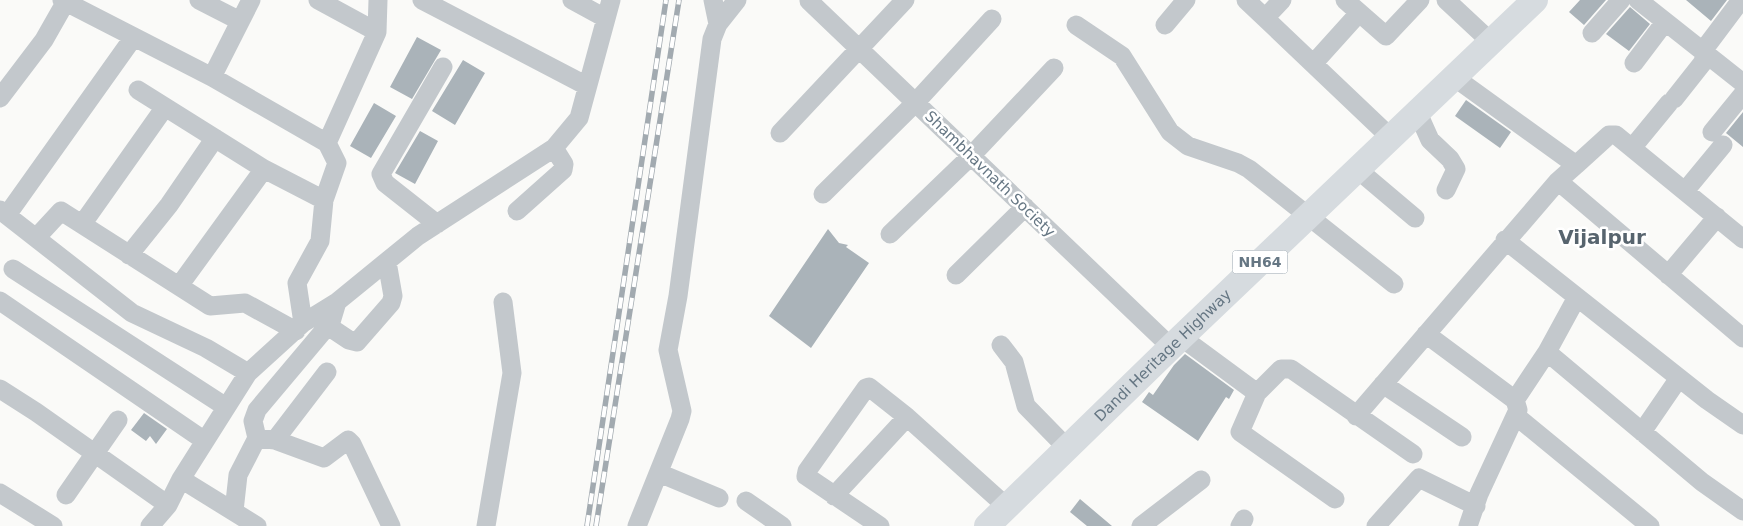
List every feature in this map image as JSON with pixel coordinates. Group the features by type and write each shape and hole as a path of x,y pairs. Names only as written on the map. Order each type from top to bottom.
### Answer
{"highway":[{"name":"Dandi Heritage Highway","path":"994,521 1176,342 1535,0"}],"street":[{"path":"199,0 240,22"},
{"path":"212,77 251,0"},
{"path":"318,0 377,32"},
{"path":"327,143 377,32 378,0"},
{"path":"422,0 587,86"},
{"path":"572,0 605,18"},
{"path":"150,526 168,505 181,479 248,372 300,327 337,302 437,224 554,148 578,118 610,0"},
{"path":"713,0 718,24"},
{"path":"637,526 682,412 668,350 678,296 712,39 718,24 737,0"},
{"path":"780,133 905,0"},
{"path":"1165,25 1186,0"},
{"path":"1246,0 1390,137"},
{"path":"1265,18 1282,0"},
{"path":"1345,0 1386,36 1420,0"},
{"path":"1446,0 1490,42"},
{"path":"1592,33 1621,0"},
{"path":"1632,148 1672,101 1742,0"},
{"path":"0,98 44,40 64,1 88,6 133,38 212,77 327,143 337,163 324,200 320,241 296,283 300,327"},
{"name":"Shambhavnath Society","path":"809,1 1025,207 1176,342 1257,393"},
{"path":"1634,63 1654,8 1705,54 1743,83"},
{"path":"1314,64 1359,13"},
{"path":"823,194 915,103 992,19"},
{"path":"1076,26 1122,56 1170,132 1178,141 1244,166 1394,284"},
{"path":"133,38 4,212 132,313 206,348 248,372"},
{"path":"437,224 385,182 381,174 443,67"},
{"path":"890,234 971,156 1054,68"},
{"path":"1454,76 1576,165"},
{"path":"138,90 264,169 324,200"},
{"path":"1685,191 1743,94"},
{"path":"82,223 165,107"},
{"path":"1417,111 1430,140 1450,159 1456,169 1446,190"},
{"path":"1356,416 1558,181 1612,133 1743,238"},
{"path":"129,255 169,205 215,138"},
{"path":"517,211 563,170 564,164 554,148"},
{"path":"179,286 264,169"},
{"path":"1357,169 1415,218"},
{"path":"1558,181 1743,338"},
{"path":"956,275 1025,207"},
{"path":"36,238 61,211 210,306 249,304 300,327"},
{"path":"1668,276 1717,217"},
{"path":"1506,240 1679,378 1743,425"},
{"path":"328,326 349,340 357,342 391,302 392,296 387,262"},
{"path":"13,269 226,407"},
{"path":"1468,526 1479,494 1516,408 1577,297"},
{"path":"0,301 205,441"},
{"path":"337,302 335,316 328,326 257,410 252,421 266,439 324,458 348,440 352,444 391,526"},
{"path":"486,526 512,373 503,302"},
{"path":"1426,334 1516,408 1626,518 1650,526"},
{"path":"1001,345 1014,362 1026,406 1067,448"},
{"path":"1547,352 1702,482 1743,511"},
{"path":"1335,499 1240,432 1257,393 1282,369 1291,369 1413,454"},
{"path":"234,511 238,475 266,439 327,372"},
{"path":"1642,432 1679,378"},
{"path":"1383,384 1462,437"},
{"path":"880,526 806,476 807,471 866,388 869,387 873,388 908,417 994,521"},
{"path":"0,388 168,505"},
{"path":"834,496 908,417"},
{"path":"66,495 118,420"},
{"path":"659,473 720,498"},
{"path":"1376,526 1419,478 1476,506"},
{"path":"181,479 257,526"},
{"path":"1141,526 1201,480"},
{"path":"0,493 53,526"},
{"path":"746,501 782,526"}],"building":[{"path":"1580,0 1606,0 1584,25 1569,12"},
{"path":"1686,0 1727,0 1711,21"},
{"path":"1630,7 1650,24 1629,51 1606,34"},
{"path":"417,37 441,50 412,99 390,87"},
{"path":"463,60 485,73 455,125 432,111"},
{"path":"1466,100 1511,132 1500,148 1455,116"},
{"path":"374,103 396,116 371,158 350,146"},
{"path":"1743,112 1743,147 1726,133"},
{"path":"420,131 438,141 415,184 395,173"},
{"path":"828,229 839,243 848,245 846,247 869,263 811,348 769,316"},
{"path":"1185,354 1234,390 1229,399 1226,397 1198,441 1142,402 1149,392 1153,395 1174,365"},
{"path":"144,413 167,429 156,444 150,436 146,441 131,430"},
{"path":"1080,499 1112,526 1087,526 1070,512"}],"railway":[{"path":"587,526 666,0"},
{"path":"596,526 679,0"}],"district":[{"name":"Vijalpur","path":"1602,237"}]}
